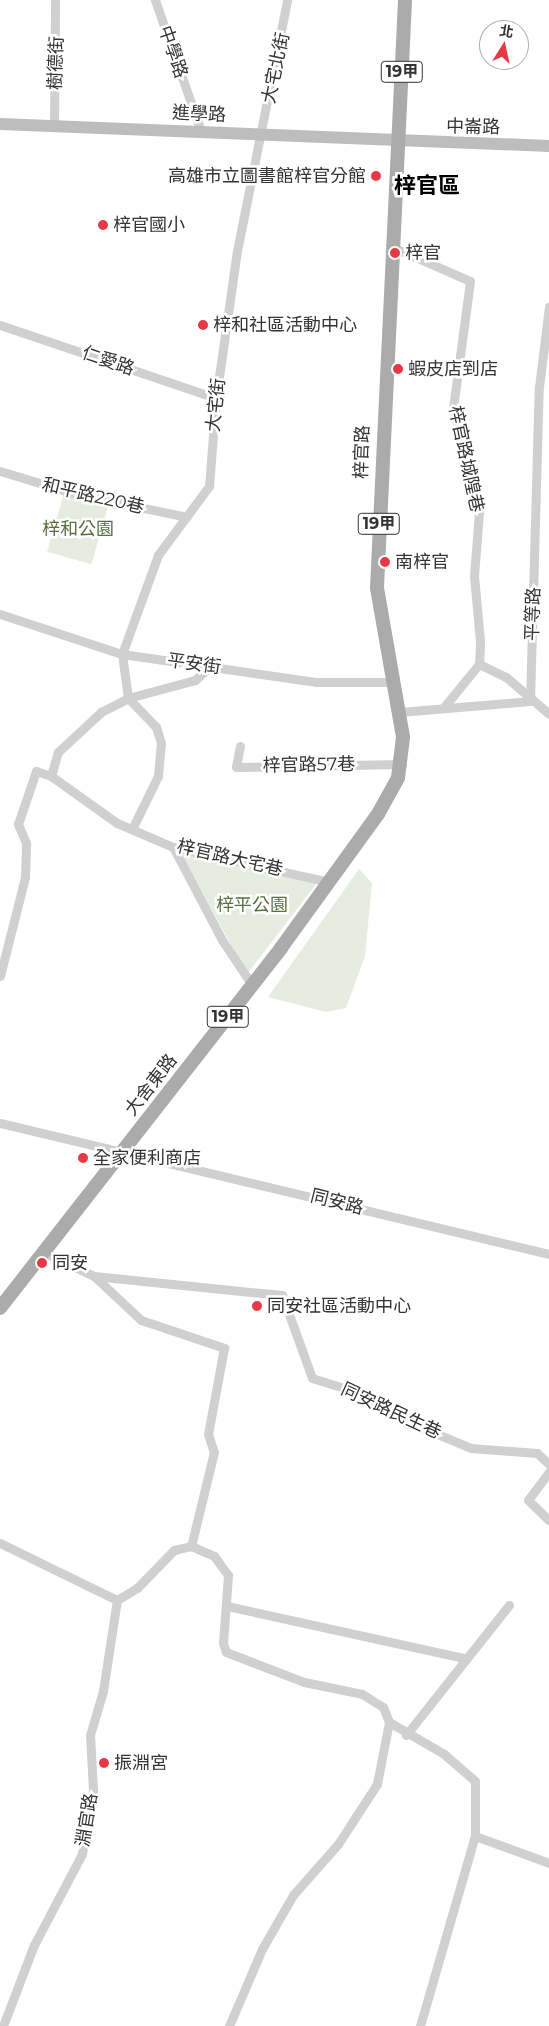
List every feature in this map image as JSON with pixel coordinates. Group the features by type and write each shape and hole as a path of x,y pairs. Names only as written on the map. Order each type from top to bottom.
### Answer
{"main road":[{"name":"梓官路","path":"330,882 386,802 402,764 400,712 377,588 390,246 405,0"},
{"name":"大舍東路","path":"0,1308 330,882"}],"street":[{"name":"樹德街","path":"54,126 55,0"},
{"name":"中學路","path":"155,0 201,131"},
{"name":"大宅北街","path":"262,136 288,0"},
{"name":"進學路","path":"0,124 201,131 397,143"},
{"name":"大宅街","path":"122,654 158,555 188,517 209,486 216,398 247,191 262,136"},
{"name":"中崙路","path":"397,143 549,146"},
{"name":"梓官路城隍巷","path":"390,246 470,281 453,408 479,512 474,576 479,664"},
{"name":"平等路","path":"530,701 539,387 549,308"},
{"name":"仁愛路","path":"0,325 216,398"},
{"name":"和平路220巷","path":"0,471 76,494 188,517"},
{"name":"平安街","path":"0,614 122,654 317,682 394,682"},
{"path":"122,654 128,698 156,727 162,751 158,776 133,827"},
{"path":"444,707 479,664 506,677 530,701 549,714"},
{"path":"52,776 58,752 101,712 128,698 195,680 211,666"},
{"path":"400,712 530,701"},
{"name":"梓官路57巷","path":"240,746 236,767 402,764"},
{"name":"梓官路大宅巷","path":"0,976 25,877 26,843 18,824 36,770 52,776 105,816 172,846 330,882"},
{"path":"172,846 222,940 252,985"},
{"name":"同安路","path":"0,1123 124,1150 549,1254"},
{"path":"43,1252 94,1276 141,1320 224,1348 208,1434 214,1452 191,1546"},
{"name":"同安路民生巷","path":"94,1276 286,1297 306,1370 312,1378 357,1392 412,1424 471,1448 537,1453 549,1464"},
{"path":"549,1472 528,1500 549,1520"},
{"path":"0,1543 117,1600 137,1588 174,1550 191,1546 224,1566 227,1606 223,1643 226,1652 304,1682 362,1694 383,1707 389,1722 406,1735 444,1754 475,1781 476,1836 420,2026"},
{"name":"淵官路","path":"3,2026 34,1945 82,1854 93,1790 90,1734 103,1691 117,1600"},
{"path":"406,1735 464,1658 509,1605"},
{"path":"227,1606 464,1658"},
{"path":"229,2026 262,1949 293,1895 338,1844 377,1784 389,1722"},
{"path":"476,1836 549,1863"}],"green space":[{"name":"梓和公園","path":"64,493 108,506 91,564 47,552"},
{"name":"梓平公園","path":"180,851 317,883 247,974"},
{"name":"梓平公園","path":"359,869 372,883 365,956 346,1008 326,1012 268,997"}],"place":[{"name":"高雄市立圖書館梓官分館","path":"376,176"},
{"name":"梓官國小","path":"103,225"},
{"name":"梓官","path":"395,253"},
{"name":"梓和社區活動中心","path":"203,325"},
{"name":"蝦皮店到店","path":"398,369"},
{"name":"南梓官","path":"385,562"},
{"name":"全家便利商店","path":"83,1158"},
{"name":"同安","path":"42,1263"},
{"name":"同安社區活動中心","path":"257,1306"},
{"name":"振淵宮","path":"104,1763"}],"district":[{"name":"梓官區","path":"427,186"}]}
